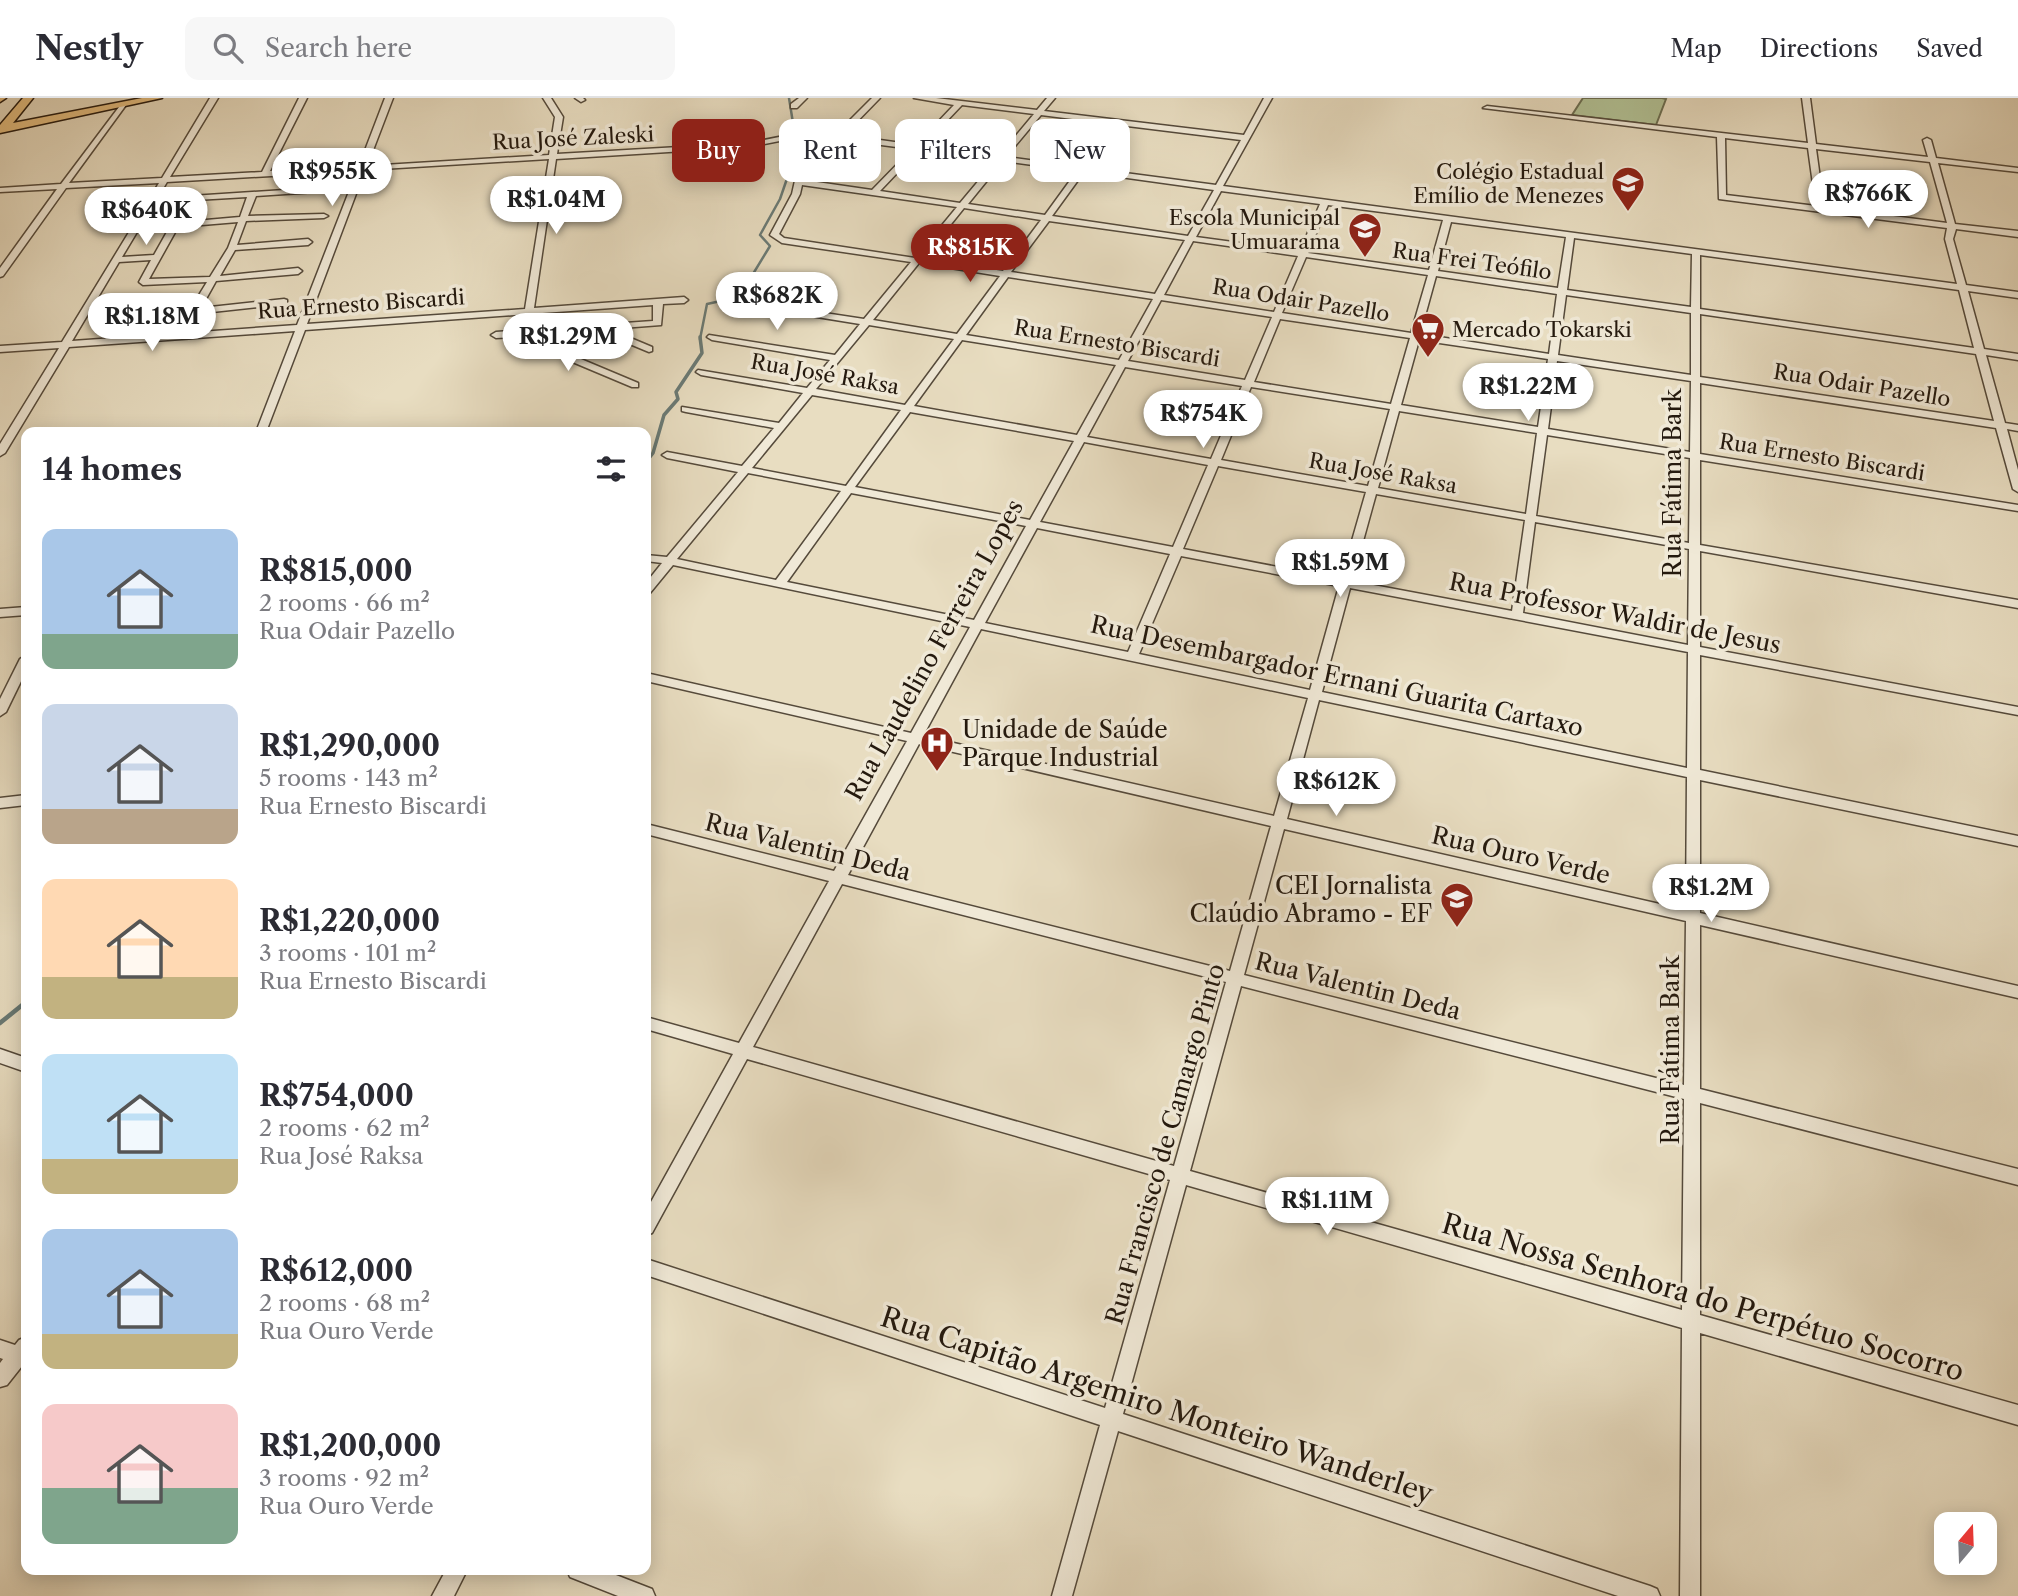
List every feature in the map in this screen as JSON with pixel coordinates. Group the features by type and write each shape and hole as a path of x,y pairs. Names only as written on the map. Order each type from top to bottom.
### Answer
{"main road":[{"path":"1,129 28,98"},
{"path":"1,129 157,98"}],"street":[{"path":"0,453 214,98"},
{"path":"265,174 303,98"},
{"path":"263,427 389,98"},
{"path":"529,311 560,115 547,98"},
{"path":"794,106 803,98"},
{"path":"856,119 876,98"},
{"path":"918,98 1094,119"},
{"path":"1016,141 1051,98"},
{"path":"1261,98 1268,98"},
{"name":"Rua Laudelino Ferreira Lopes","path":"651,1218 1268,98"},
{"path":"1806,98 1820,209"},
{"path":"945,119 960,103"},
{"path":"0,274 122,105"},
{"path":"1487,108 2018,170"},
{"path":"1130,124 1246,138"},
{"path":"1721,135 1722,197 2018,234"},
{"name":"Rua José Zaleski","path":"0,190 750,145 779,139"},
{"path":"1927,140 1952,226 1949,239 2018,489"},
{"path":"874,193 895,172"},
{"name":"Rua José Zaleski","path":"1130,176 2018,295"},
{"name":"Rua Frei Teófilo","path":"797,182 2018,357"},
{"name":"Rua Odair Pazello","path":"797,182 796,194 774,235 786,241 2018,428"},
{"path":"651,584 982,182"},
{"path":"779,583 1073,182"},
{"path":"178,199 330,189"},
{"path":"194,311 232,247 253,193"},
{"path":"1132,657 1325,202"},
{"path":"298,271 143,282 175,225 324,216"},
{"name":"Rua Francisco de Camargo Pinto","path":"1062,1596 1448,219"},
{"path":"1517,615 1570,235"},
{"path":"232,247 308,242"},
{"path":"122,250 163,247"},
{"name":"Rua Fátima Bark","path":"1690,1596 1696,252"},
{"path":"117,260 157,257"},
{"name":"Rua Ernesto Biscardi","path":"0,349 684,300"},
{"path":"114,315 194,311 284,302"},
{"path":"496,335 658,323 658,302"},
{"path":"640,303 641,324"},
{"name":"Rua Ernesto Biscardi","path":"749,303 2018,508"},
{"path":"595,327 649,349"},
{"path":"512,333 635,385"},
{"path":"712,337 837,358"},
{"name":"Rua José Raksa","path":"701,372 2018,604"},
{"path":"686,409 781,426"},
{"name":"Rua Professor Waldir de Jesus","path":"667,455 2018,710"},
{"name":"Rua Desembargador Ernani Guarita Cartaxo","path":"651,559 2018,841"},
{"path":"0,613 21,611"},
{"path":"0,712 21,669"},
{"name":"Rua Ouro Verde","path":"651,678 2018,992"},
{"path":"0,803 21,801"},
{"name":"Rua Valentin Deda","path":"651,830 2018,1177"},
{"name":"Rua Nossa Senhora do Perpétuo Socorro","path":"651,1024 2018,1415"},
{"path":"0,1056 21,1063"},
{"name":"Rua Capitão Argemiro Monteiro Wanderley","path":"651,1269 1650,1596"},
{"path":"0,1378 18,1352"},
{"path":"442,1596 454,1575"},
{"path":"590,1575 645,1596"}],"green space":[{"path":"1583,98 1666,99 1656,125 1572,115"}],"waterway":[{"path":"789,98 792,119"},
{"path":"700,338 707,304 739,297 770,246 760,235 780,199 786,182"},
{"path":"651,456 664,415 678,399 676,392 702,353 700,338"},
{"path":"0,1023 21,1006"}],"place":[{"name":"Colégio Estadual Emílio de Menezes","path":"1628,213"},
{"name":"Escola Municipal Umuarama","path":"1365,259"},
{"name":"Mercado Tokarski","path":"1428,359"},
{"name":"Unidade de Saúde Parque Industrial","path":"937,773"},
{"name":"CEI Jornalista Claúdio Abramo - EF","path":"1457,929"}]}
